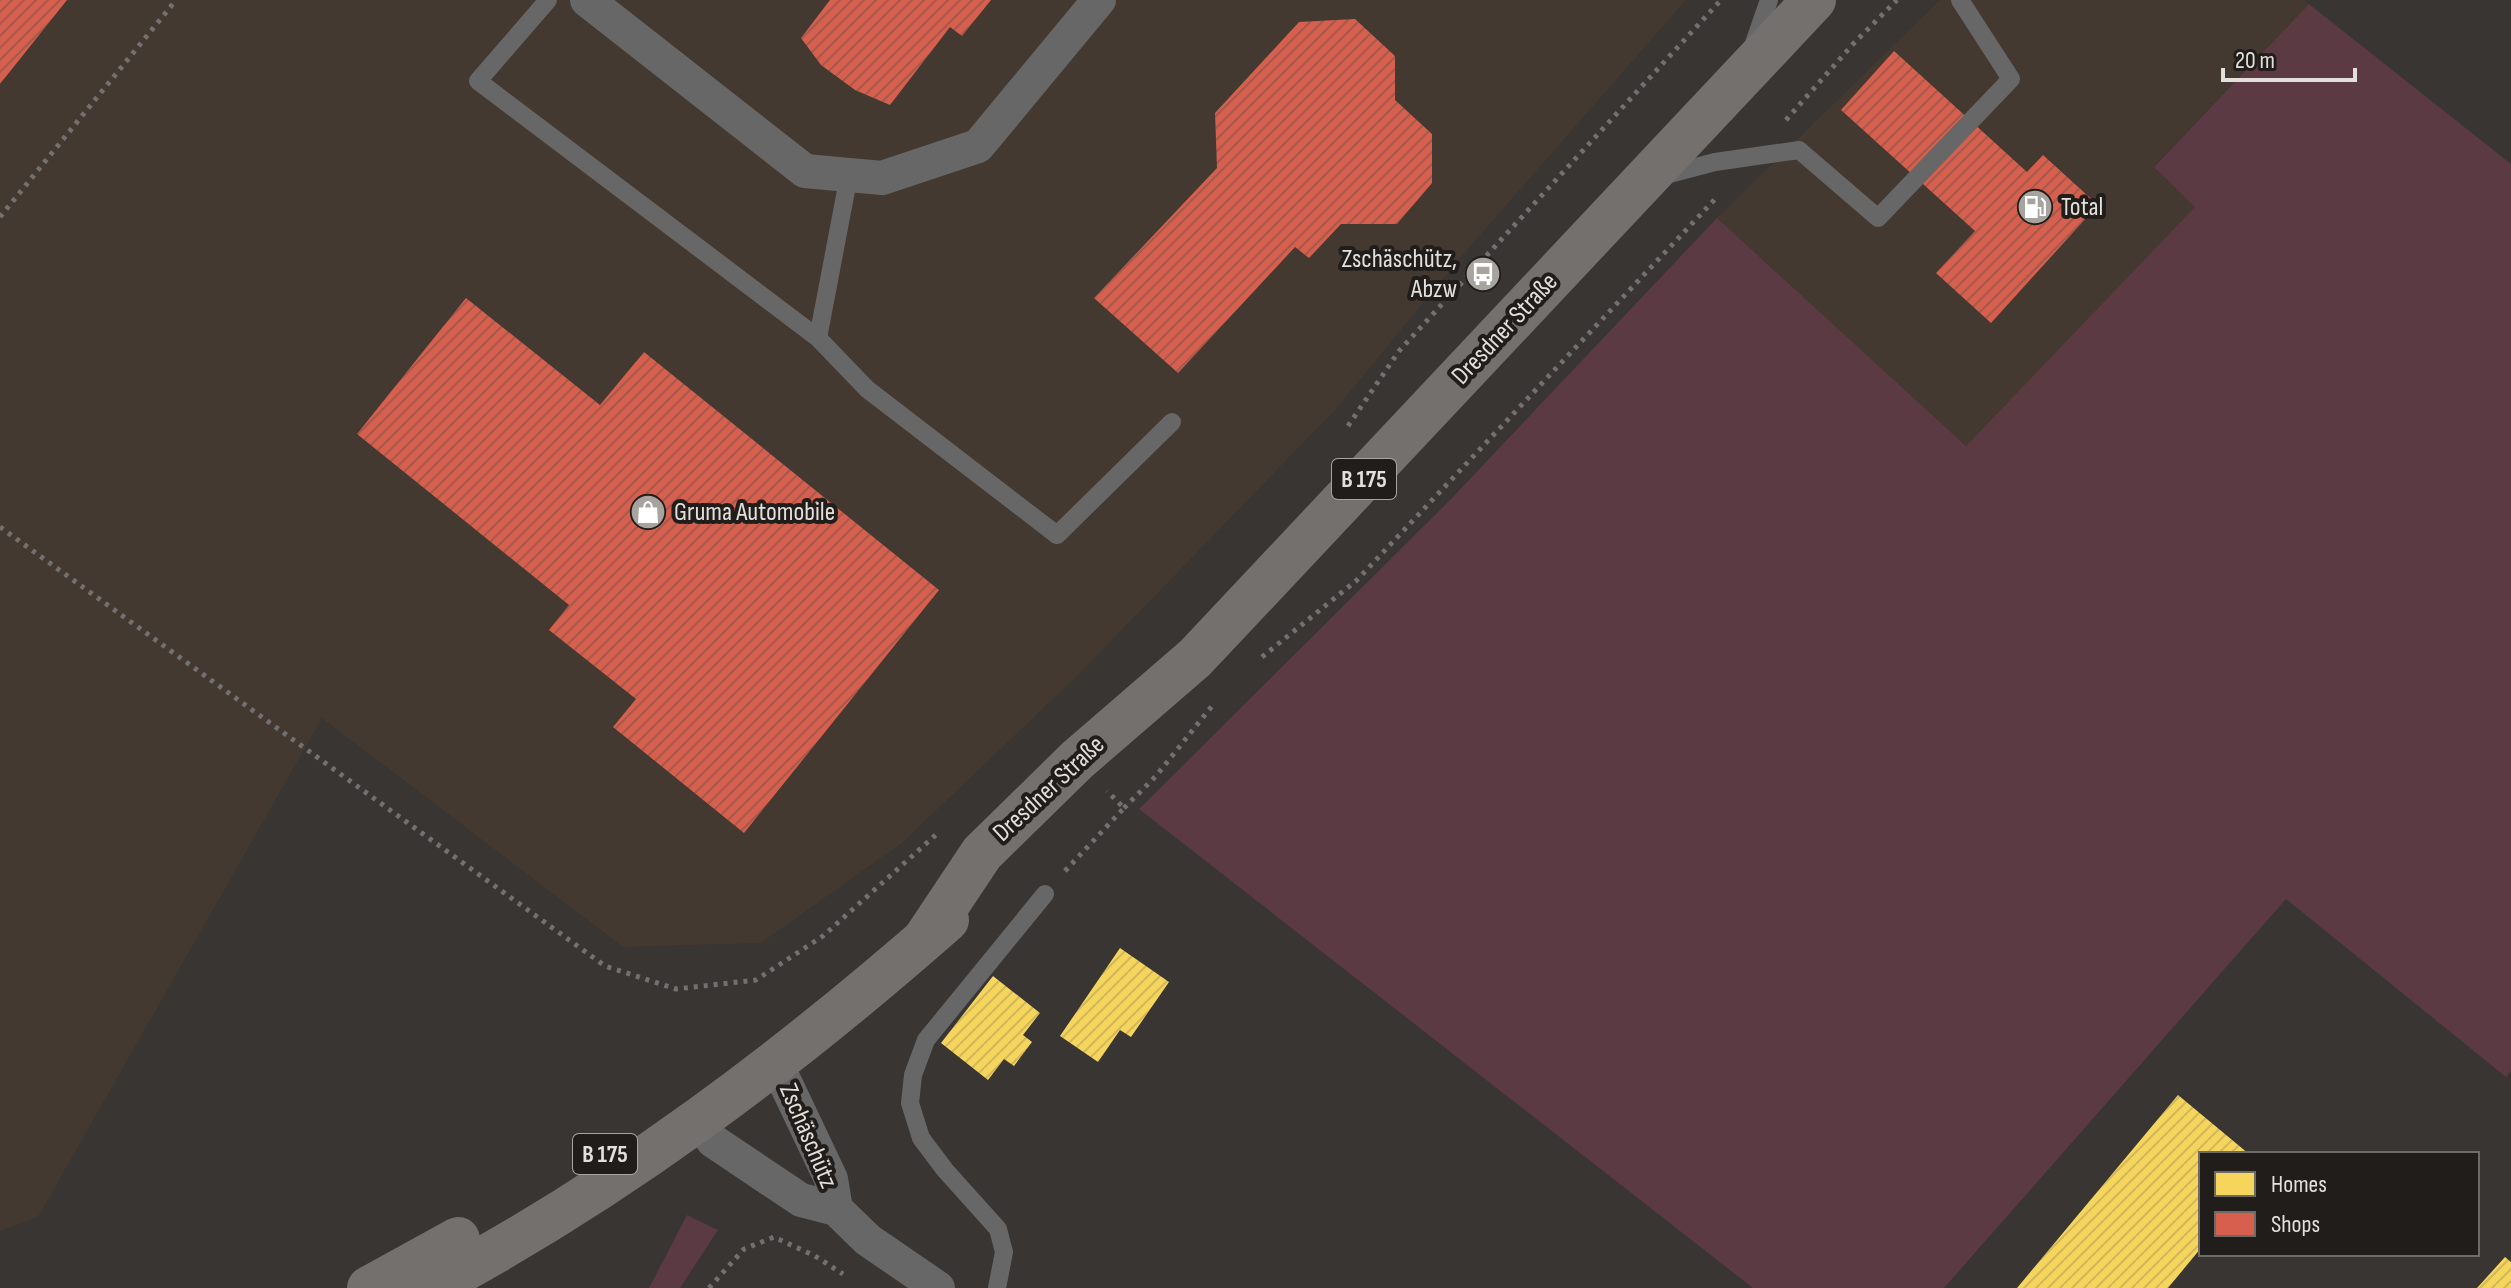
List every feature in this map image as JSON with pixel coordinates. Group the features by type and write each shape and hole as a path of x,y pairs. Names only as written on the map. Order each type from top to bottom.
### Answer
{"main road":[{"name":"Dresdner Straße","path":"924,940 982,853 1077,760 1195,658 1814,0"},
{"name":"Dresdner Straße","path":"699,1121 776,1063 924,940 1110,794 1195,658"},
{"name":"B 175","path":"369,1288 605,1154 699,1121"},
{"name":"B 175","path":"430,1288 536,1227 699,1121"}],"street":[{"path":"587,0 805,171 882,178 978,146 1099,0"},
{"name":"Zschäschütz","path":"776,1063 831,1179 836,1209"},
{"name":"Zschäschütz","path":"699,1121 713,1141 801,1200 836,1209 868,1240 938,1288"}],"lane":[{"path":"548,0 478,81 818,338 867,389 1057,535 1172,422"},
{"path":"1744,75 1769,0"},
{"path":"1644,181 1715,162 1799,150 1878,218 2011,79 1960,0"},
{"path":"818,338 849,175"},
{"path":"997,1288 1004,1252 998,1229 921,1138 910,1103 913,1075 926,1040 1045,894"}],"path":[{"path":"0,217 176,0"},
{"path":"1343,431 1362,410 1399,351 1721,0"},
{"path":"1255,663 1367,570 1897,0"},
{"path":"0,527 605,966 619,971 676,989 756,980 823,936 941,831"},
{"path":"1045,894 1110,794 1156,776 1221,696"},
{"path":"709,1288 744,1249 774,1237 815,1256 852,1280"}],"shaded area":[{"path":"0,0 1686,0 1459,259 1335,410 1078,675 903,842 761,943 623,947 322,718 38,1217 0,1231"},
{"path":"1940,0 2304,0 2309,4 2154,166 2196,207 1966,446 1717,218"},
{"path":"2309,4 2511,164 2511,1071 2506,1077 2286,899 1944,1288 1753,1288 1139,809 1450,500 1717,218 1966,446 2195,207 2154,167"},
{"path":"687,1215 718,1230 680,1288 649,1288"}],"building: Homes":[{"path":"1120,948 1169,982 1131,1037 1120,1030 1098,1062 1060,1036"},
{"path":"993,976 1040,1013 1023,1035 1032,1042 1014,1066 1004,1059 988,1080 941,1043"},
{"path":"2178,1095 2247,1152 2199,1152 2199,1250 2168,1288 2017,1288"},
{"path":"2505,1257 2511,1262 2511,1288 2477,1288"}],"building: Shops":[{"path":"0,0 67,0 0,84"},
{"path":"830,0 991,0 962,36 950,27 890,105 855,90 821,65 801,38"},
{"path":"1355,19 1395,56 1395,100 1432,134 1432,183 1397,224 1341,224 1309,258 1295,247 1178,373 1094,298 1217,168 1215,113 1299,22"},
{"path":"1894,51 2027,172 2043,155 2098,205 1991,323 1936,273 1975,231 1841,110"},
{"name":"Gruma Automobile","path":"466,298 600,405 644,352 939,590 744,833 613,727 636,699 549,630 569,605 357,434"}],"place":[{"name":"Total","path":"2035,207"},
{"name":"Zschäschütz, Abzw","path":"1483,274"},
{"name":"Gruma Automobile","path":"648,512"}]}
